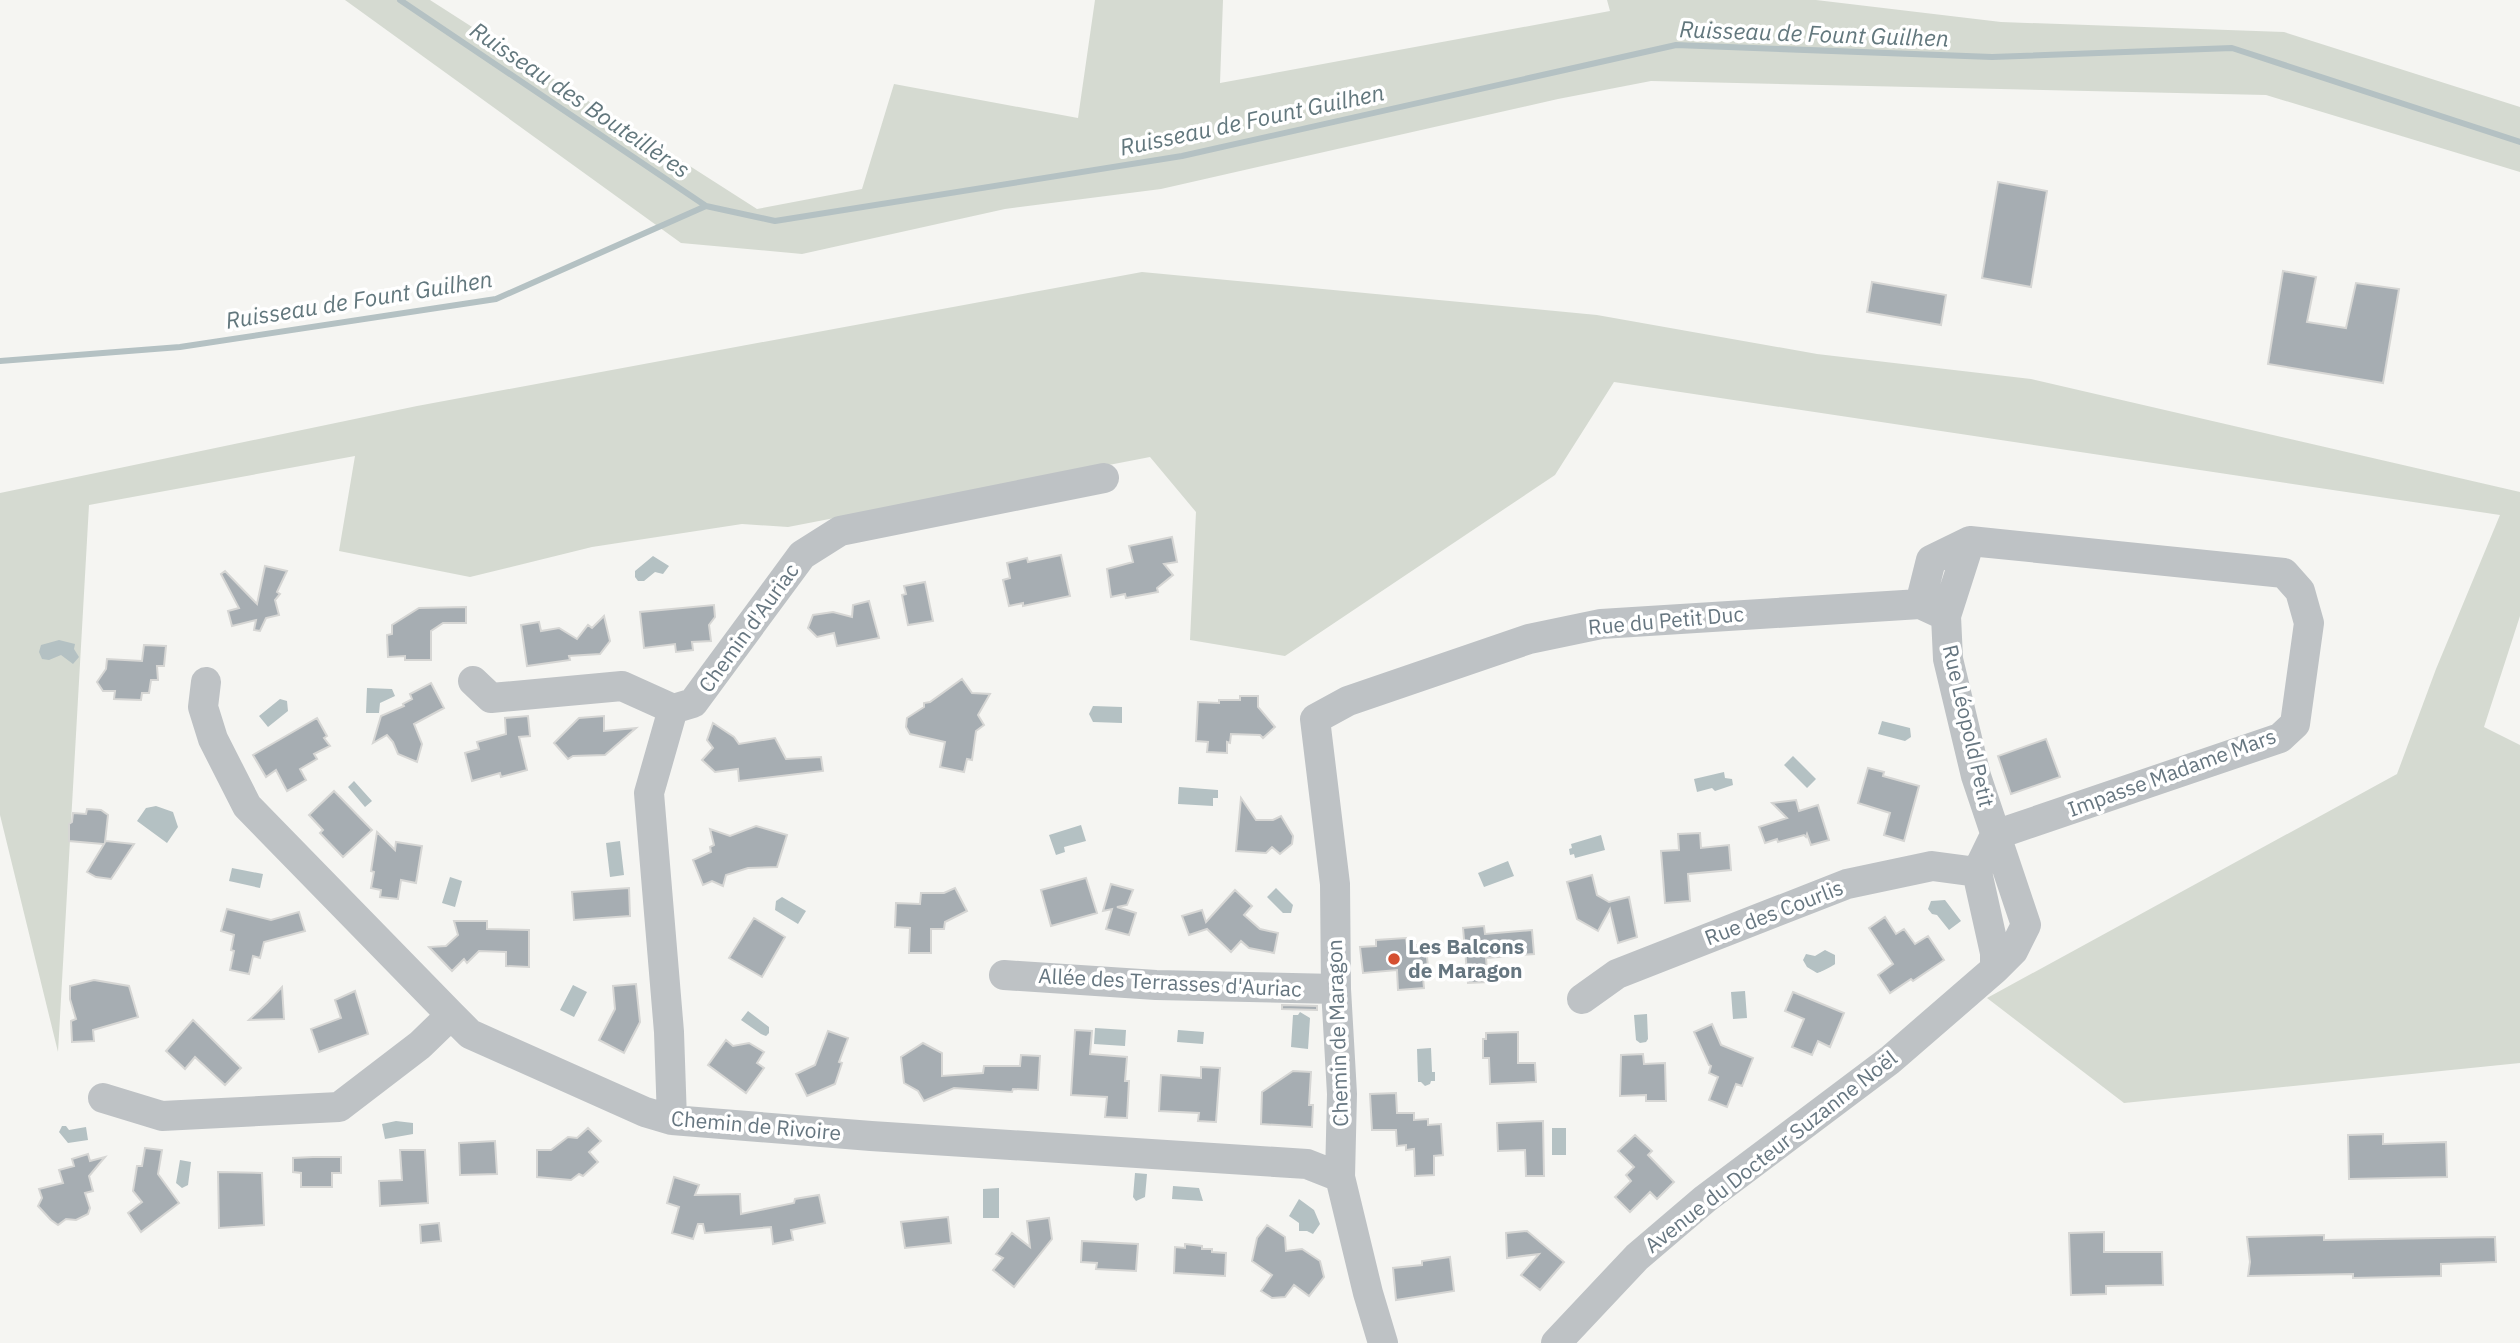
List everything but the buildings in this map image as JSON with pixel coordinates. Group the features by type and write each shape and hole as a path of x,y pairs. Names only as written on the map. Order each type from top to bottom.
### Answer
{"street":[{"name":"Chemin d'Auriac","path":"673,709 694,704 803,555 840,531 1104,478"},
{"name":"Impasse Madame Mars","path":"1933,610 1970,541 2284,573 2300,591 2309,623 2295,724 2280,738 1995,835"},
{"name":"Rue du Petit Duc","path":"1315,719 1348,701 1529,639 1601,624 1933,610"},
{"name":"Rue Léopold Petit","path":"1933,610 1948,659 1976,776 1995,835"},
{"path":"473,681 491,698 622,686 673,709 649,793 669,1032 672,1120"},
{"name":"Chemin de Rivoire","path":"206,682 203,707 213,739 247,806 451,1016 470,1034 645,1112 672,1120 871,1136 1307,1164 1340,1177"},
{"name":"Chemin de Maragon","path":"1315,719 1335,884 1336,989 1342,1094 1340,1177 1383,1343"},
{"path":"1995,835 1977,872 1995,953 1995,969"},
{"name":"Avenue du Docteur Suzanne Noël","path":"1556,1343 1637,1257 1705,1199 1890,1060 2013,951 2026,925 1995,835"},
{"name":"Rue des Courlis","path":"1582,999 1617,974 1847,884 1932,866 1977,872"},
{"name":"Allée des Terrasses d'Auriac","path":"1004,975 1156,985 1336,989"},
{"path":"103,1098 162,1116 339,1107 420,1045 451,1016"}],"shaded area":[{"path":"345,0 430,0 757,209 862,189 894,84 1078,118 1095,0 1223,0 1220,83 1610,11 1607,0 1816,0 2001,22 2284,32 2520,107 2520,172 2266,95 1651,81 1558,99 1161,189 1005,209 802,254 681,243"},
{"path":"1142,272 1597,315 1817,354 2031,379 2520,492 2520,616 2484,727 2520,745 2520,1063 2124,1103 1987,998 2397,774 2436,669 2500,515 1614,382 1555,475 1285,656 1190,640 1196,512 1150,457 788,527 742,524 592,547 470,577 339,551 355,456 89,505 58,1052 0,815 0,493 417,406"},
{"path":"653,556 669,566 663,574 655,572 644,581 638,581 635,571"},
{"path":"59,640 75,644 74,649 79,657 73,664 61,655 49,660 42,659 39,652 41,645"},
{"path":"367,688 392,689 395,696 380,703 379,713 366,713"},
{"path":"280,699 287,701 288,711 268,727 259,716"},
{"path":"1093,706 1122,707 1122,723 1093,722 1089,714"},
{"path":"1882,721 1910,728 1911,737 1905,741 1878,734"},
{"path":"1793,756 1816,779 1807,788 1784,765"},
{"path":"1724,772 1725,778 1732,779 1733,785 1715,791 1712,788 1697,792 1694,779"},
{"path":"354,781 372,801 365,807 348,787"},
{"path":"1179,787 1218,790 1218,798 1213,798 1213,806 1178,804"},
{"path":"156,806 173,812 178,827 167,843 137,821 146,808"},
{"path":"1081,825 1086,841 1064,847 1065,852 1056,855 1049,835"},
{"path":"1601,835 1605,850 1575,858 1574,854 1570,855 1571,844"},
{"path":"620,841 624,875 610,877 606,843"},
{"path":"1508,861 1514,876 1484,887 1478,873"},
{"path":"232,868 263,874 260,888 229,881"},
{"path":"450,877 462,881 455,907 442,903"},
{"path":"1276,888 1293,905 1291,913 1283,913 1267,897"},
{"path":"782,897 806,911 798,924 775,910 776,901"},
{"path":"1945,900 1961,921 1949,930 1937,915 1928,909 1931,901"},
{"path":"1825,950 1835,955 1835,964 1817,973 1807,967 1803,960 1806,954 1815,956"},
{"path":"573,985 587,992 574,1017 560,1010"},
{"path":"1745,991 1747,1018 1733,1019 1731,992"},
{"path":"748,1011 769,1027 766,1036 741,1020"},
{"path":"1300,1012 1310,1018 1308,1049 1291,1047 1293,1015"},
{"path":"1647,1014 1648,1039 1640,1043 1636,1040 1634,1015"},
{"path":"1095,1028 1126,1030 1125,1046 1094,1044"},
{"path":"1178,1030 1204,1032 1203,1044 1177,1042"},
{"path":"1431,1048 1435,1081 1425,1086 1418,1082 1417,1049"},
{"path":"396,1121 413,1123 413,1134 385,1139 382,1124"},
{"path":"62,1126 69,1130 86,1127 88,1140 68,1143 59,1132"},
{"path":"1552,1128 1566,1128 1566,1155 1552,1155"},
{"path":"180,1160 191,1162 188,1185 182,1188 176,1183"},
{"path":"1135,1173 1147,1174 1145,1197 1136,1201 1133,1197"},
{"path":"1173,1186 1199,1188 1203,1201 1172,1199"},
{"path":"999,1188 999,1218 983,1218 983,1189"},
{"path":"1299,1199 1314,1210 1320,1224 1313,1234 1299,1231 1299,1223 1289,1216"}],"waterway":[{"name":"Ruisseau des Bouteillères","path":"400,0 706,206"},
{"name":"Ruisseau de Fount Guilhen","path":"0,361 180,347 496,299 706,206 775,221 1182,156 1676,45 1992,57 2232,48 2520,142"}],"place":[{"name":"Les Balcons de Maragon","path":"1394,959"}]}
